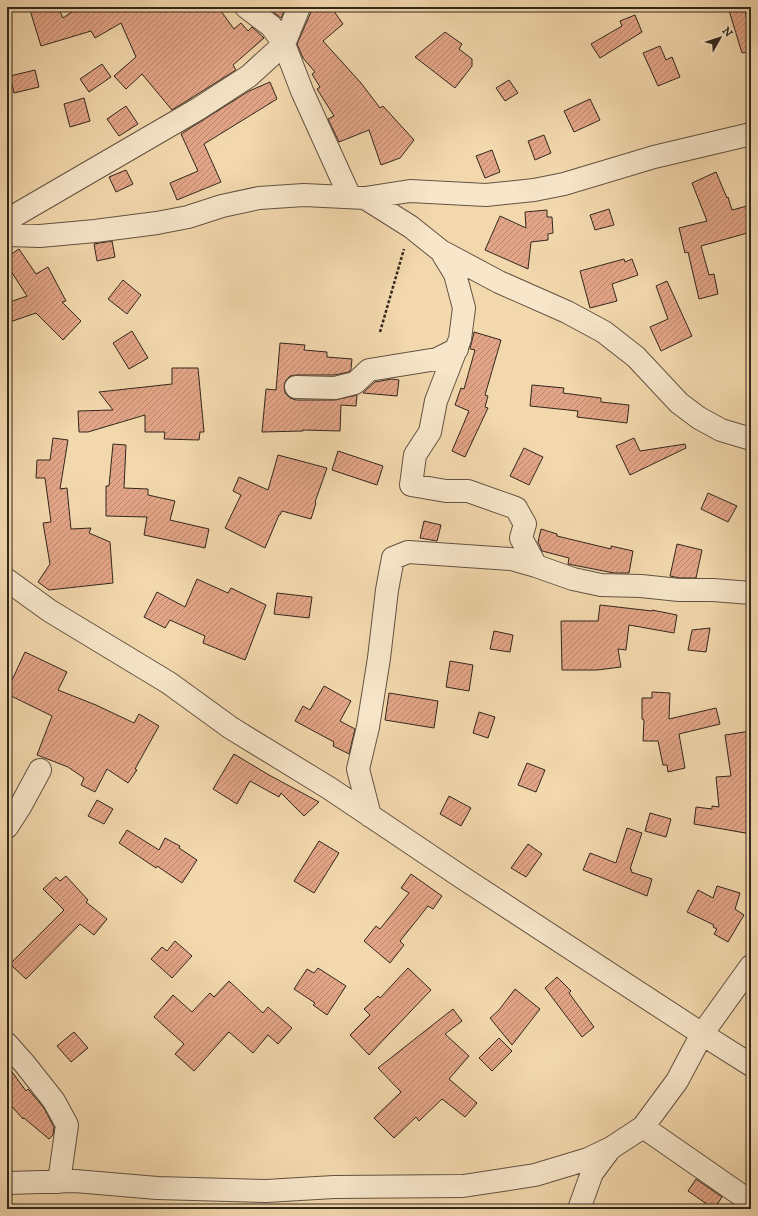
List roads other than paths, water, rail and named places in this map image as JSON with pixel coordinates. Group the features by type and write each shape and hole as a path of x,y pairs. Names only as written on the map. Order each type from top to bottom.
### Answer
{"street":[{"path":"246,7 271,26 284,44 302,91 357,198 411,227 441,251 500,282 567,312 604,332 636,357 679,403 694,414 721,430 751,438"},
{"path":"7,220 198,109 249,76 284,44 299,7"},
{"path":"7,235 40,236 157,223 188,217 222,206 258,198 304,196 357,198 410,191 486,195 534,190 564,184 654,157 751,134"},
{"path":"441,251 455,274 464,308 460,339 436,401 430,432 416,455 411,485 446,490 468,491 516,508 525,524 521,538 536,566"},
{"path":"296,387 335,388 355,383 369,370 437,359 457,349"},
{"path":"370,816 358,769 368,727 379,658 387,590 393,558 408,552 511,559 573,579 601,585 751,593"},
{"path":"7,580 50,611 169,683 231,728 329,788 463,878 751,1065"},
{"path":"7,827 20,807 40,770"},
{"path":"7,1183 106,1183 211,1191 266,1191 334,1187 463,1186 535,1175 588,1159 611,1148 643,1127 677,1081 702,1034 751,966"},
{"path":"7,1044 54,1101 67,1125 59,1182"},
{"path":"643,1127 751,1202"},
{"path":"579,1209 592,1173 611,1148"}]}
